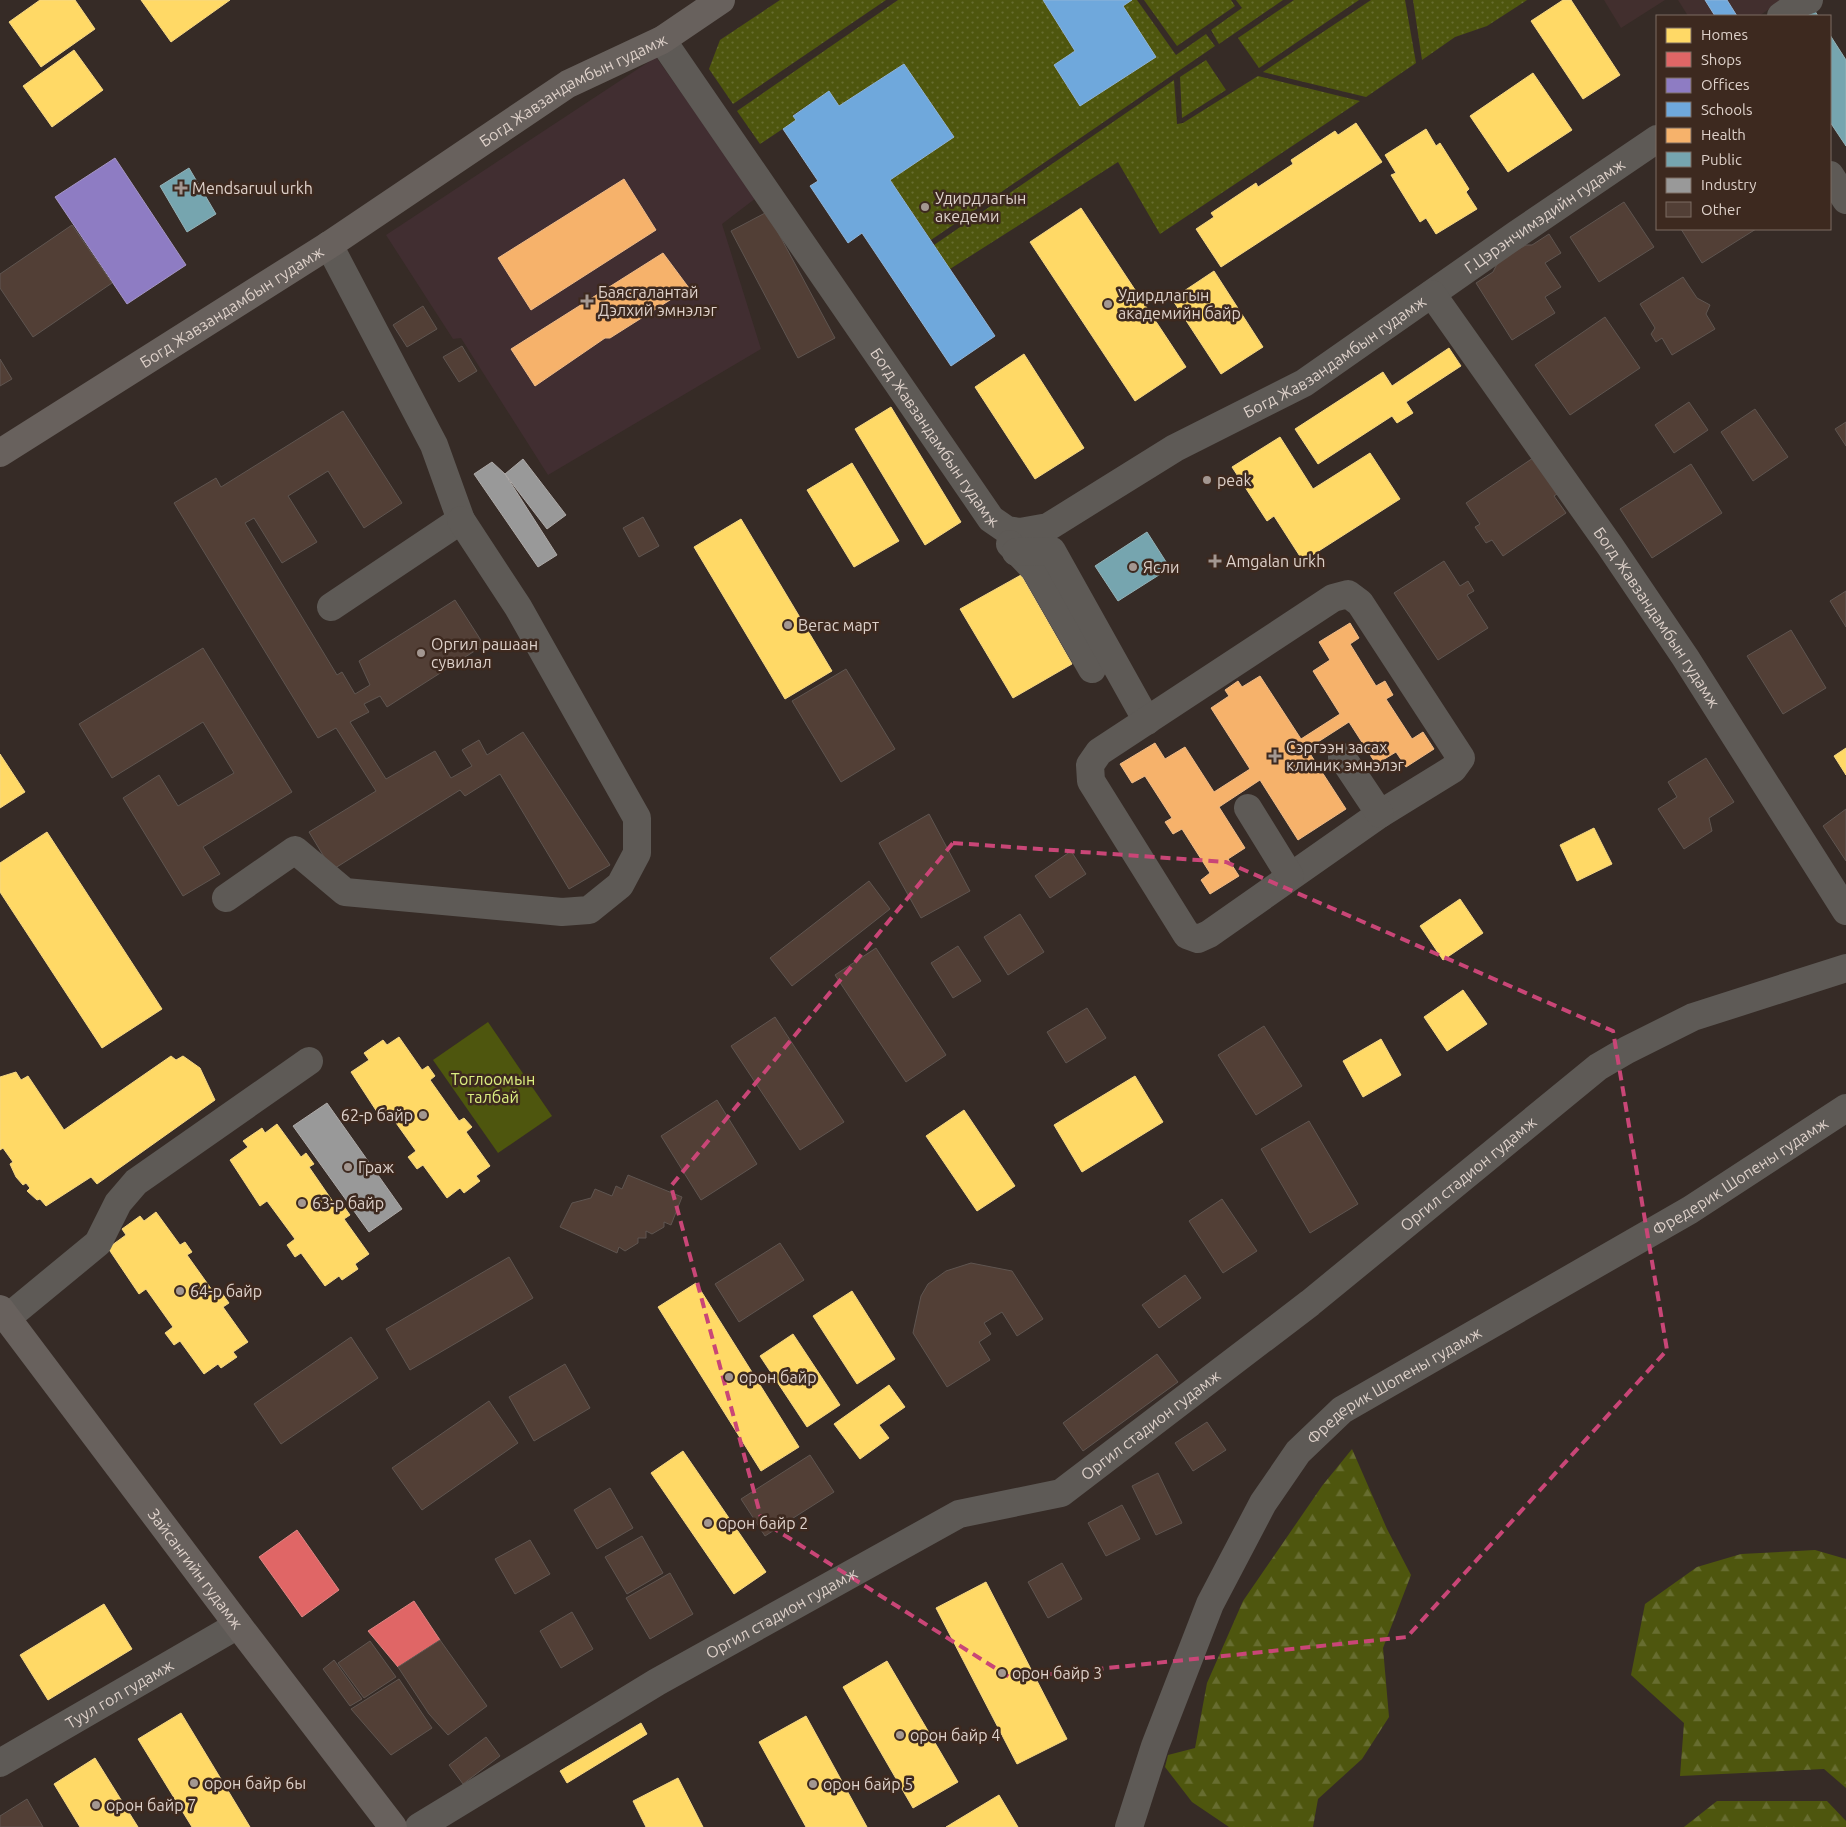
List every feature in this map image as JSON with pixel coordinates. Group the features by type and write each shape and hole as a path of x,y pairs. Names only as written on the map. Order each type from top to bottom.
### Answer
{"main road":[{"path":"662,40 722,0"},
{"name":"Богд Жавзандамбын гудамж","path":"0,453 329,245 568,84 662,40"},
{"name":"Зайсангийн гудамж","path":"4,1313 238,1625 393,1827"}],"street":[{"path":"1782,15 1800,3 1809,0"},
{"name":"Богд Жавзандамбын гудамж","path":"662,40 991,519 1007,530 1020,532 1048,528 1175,448 1304,383 1432,294 1599,530 1685,657 1846,911"},
{"name":"Г.Цэрэнчимэдийн гудамж","path":"1432,294 1656,141"},
{"path":"1831,177 1846,200"},
{"path":"226,898 295,850 345,892 562,912 589,910 620,885 638,852 637,818 518,607 461,520 434,445 329,245"},
{"path":"991,519 1016,552 1035,570 1092,669"},
{"path":"331,607 461,520"},
{"path":"1016,552 1052,551 1147,721"},
{"path":"1348,594 1360,602 1456,746 1461,758 1452,769 1380,814 1198,940 1187,935 1091,781 1090,765 1099,752 1147,721 1333,598 1348,594"},
{"path":"1342,757 1380,814"},
{"path":"1248,808 1290,876"},
{"name":"Оргил стадион гудамж","path":"419,1827 657,1682 960,1514 1061,1493 1310,1303 1598,1067 1627,1050 1693,1017 1846,968"},
{"path":"4,1313 98,1243 118,1203 136,1182 309,1061"},
{"name":"Фредерик Шопены гудамж","path":"1129,1827 1155,1746 1210,1604 1263,1503 1298,1452 1342,1410 1690,1210 1846,1108"},
{"name":"Туул гол гудамж","path":"0,1763 238,1625"}],"highlighted area":[{"path":"953,843 1226,862 1613,1031 1667,1350 1407,1637 1011,1678 762,1521 671,1186"}],"shaded area":[{"path":"1604,0 1665,0 1621,28"},
{"path":"1678,0 1781,1 1760,15 1687,15"},
{"name":"Баясгалантай Дэлхий эмнэлэг","path":"656,57 756,198 722,224 761,349 548,475 461,338 453,339 386,235"}],"green space":[{"path":"780,0 886,0 733,104 709,69 720,40"},
{"path":"898,0 1043,0 1075,51 1054,65 1080,106 1155,57 1123,6 1132,0 1137,0 1176,55 1206,34 1215,46 931,240 890,180 954,137 904,64 839,106 829,91 793,115 796,120 760,144 737,111"},
{"path":"1144,0 1231,0 1235,6 1177,46"},
{"path":"1236,0 1283,0 1219,44 1211,30 1242,8"},
{"path":"1294,0 1359,0 1259,68 1238,38"},
{"path":"1371,0 1405,0 1416,63 1366,97 1263,72"},
{"path":"1413,0 1527,0 1487,26 1455,37 1422,60"},
{"path":"1206,60 1226,90 1182,118 1180,77"},
{"path":"1258,76 1360,101 1160,234 1118,162 950,269 934,245 1174,80 1177,124 1183,123"},
{"name":"Тоглоомын талбай","path":"488,1022 552,1116 498,1153 433,1060"},
{"path":"1352,1449 1387,1529 1411,1575 1383,1648 1389,1717 1362,1759 1318,1799 1313,1827 1229,1827 1192,1802 1165,1767 1168,1755 1195,1748 1207,1683 1243,1601 1322,1486"},
{"path":"1815,1550 1846,1559 1846,1788 1824,1769 1680,1776 1684,1723 1631,1675 1645,1604 1697,1567 1741,1554"},
{"path":"1717,1801 1827,1801 1846,1821 1846,1827 1684,1827"}],"building: Homes":[{"path":"40,0 75,0 95,29 41,67 9,22"},
{"path":"141,0 230,0 171,42"},
{"path":"1563,0 1571,0 1620,75 1583,99 1531,21"},
{"path":"74,50 103,90 52,127 23,86"},
{"path":"1533,73 1572,130 1508,172 1470,116"},
{"path":"1356,123 1382,162 1221,267 1196,229 1214,217 1211,213 1256,183 1258,187 1293,164 1291,160 1335,131 1338,135"},
{"path":"1426,129 1436,146 1440,143 1469,189 1466,192 1477,209 1436,234 1426,218 1420,222 1391,175 1396,173 1385,155"},
{"name":"Удирдлагын академийн байр","path":"1081,208 1186,367 1135,401 1030,242"},
{"path":"1214,271 1263,347 1221,374 1172,299"},
{"path":"1449,348 1461,366 1406,402 1413,413 1397,423 1392,416 1318,464 1295,429 1383,372 1392,386"},
{"path":"1024,354 1084,448 1035,479 975,387"},
{"path":"891,407 961,522 925,545 855,429"},
{"path":"1280,437 1313,489 1370,453 1400,499 1303,561 1274,516 1267,521 1232,467"},
{"path":"852,463 899,541 854,567 807,490"},
{"path":"741,519 832,671 785,699 694,547"},
{"path":"1021,575 1072,664 1013,698 960,609"},
{"path":"1846,748 1846,775 1834,756"},
{"path":"0,754 25,792 0,808"},
{"path":"1594,828 1612,864 1577,881 1560,845"},
{"path":"47,832 162,1009 102,1048 0,892 0,863"},
{"path":"1460,899 1483,933 1443,960 1420,926"},
{"path":"1463,990 1487,1024 1447,1051 1424,1017"},
{"name":"62-р байр","path":"399,1037 422,1070 428,1066 435,1076 430,1080 459,1121 464,1118 472,1127 466,1132 490,1166 476,1176 480,1181 464,1193 460,1188 447,1198 423,1165 417,1169 408,1157 416,1151 389,1113 381,1118 351,1072 369,1060 364,1053 383,1040 387,1045"},
{"path":"1381,1039 1401,1075 1363,1097 1343,1061"},
{"path":"171,1056 176,1060 183,1056 200,1068 215,1100 97,1184 91,1177 46,1206 40,1199 37,1200 27,1191 30,1188 26,1183 23,1185 16,1177 10,1164 13,1162 3,1148 0,1150 0,1077 16,1072 21,1080 28,1076 64,1130"},
{"path":"1135,1076 1163,1122 1082,1172 1054,1125"},
{"path":"964,1110 1015,1186 977,1211 926,1136"},
{"name":"63-р байр","path":"277,1124 301,1157 306,1153 314,1164 309,1167 338,1209 343,1205 350,1215 344,1219 369,1254 355,1264 358,1269 342,1280 339,1276 325,1286 301,1253 295,1257 287,1245 295,1239 267,1201 260,1206 230,1160 248,1147 243,1141 262,1128 265,1133"},
{"name":"64-р байр","path":"156,1212 180,1245 185,1242 192,1252 187,1255 217,1297 222,1293 229,1303 223,1307 248,1342 233,1352 237,1357 221,1368 218,1364 204,1374 180,1341 174,1345 165,1333 173,1327 146,1289 139,1294 108,1248 126,1235 122,1229 140,1216 144,1221"},
{"name":"орон байр","path":"696,1283 799,1447 761,1471 658,1307"},
{"path":"852,1291 895,1359 857,1384 813,1316"},
{"path":"793,1334 840,1405 807,1427 760,1356"},
{"path":"889,1385 905,1407 879,1425 889,1438 860,1459 834,1424"},
{"name":"орон байр 2","path":"683,1451 766,1572 734,1594 651,1473"},
{"name":"орон байр 3","path":"986,1582 1067,1739 1017,1764 936,1608"},
{"path":"104,1604 132,1649 48,1700 20,1655"},
{"name":"орон байр 4","path":"887,1661 958,1782 913,1808 843,1687"},
{"name":"орон байр 6ы","path":"181,1713 250,1827 192,1827 138,1739"},
{"name":"орон байр 5","path":"806,1716 867,1827 806,1827 759,1742"},
{"path":"641,1723 647,1734 567,1783 560,1771"},
{"name":"орон байр 7","path":"95,1758 138,1827 80,1827 54,1784"},
{"path":"678,1778 703,1827 646,1827 633,1801"},
{"path":"999,1795 1018,1827 946,1827"}],"building: Shops":[{"path":"297,1530 339,1590 302,1617 259,1557"},
{"path":"414,1601 440,1640 398,1667 368,1631"}],"building: Offices":[{"path":"115,158 186,265 127,304 55,197"}],"building: Schools":[{"path":"1043,0 1132,0 1123,6 1156,57 1080,106 1054,65 1075,51"},
{"path":"1705,0 1727,0 1736,15 1714,15"},
{"path":"904,64 954,137 890,180 995,336 951,366 862,233 848,243 810,186 818,181 783,129 796,120 793,116 829,91 839,106"}],"building: Health":[{"path":"624,179 656,230 531,310 498,258"},
{"name":"Баясгалантай Дэлхий эмнэлэг","path":"663,253 689,288 610,338 605,338 535,386 511,349"},
{"name":"Сэргээн засах клиник эмнэлэг","path":"1350,623 1359,638 1350,644 1376,686 1385,681 1393,695 1386,699 1412,739 1423,732 1434,749 1406,767 1396,752 1376,764 1349,722 1307,749 1346,809 1298,840 1260,780 1219,807 1245,848 1228,859 1239,876 1210,894 1201,880 1210,873 1182,829 1173,834 1165,822 1172,818 1145,776 1132,783 1120,764 1155,743 1165,759 1185,747 1214,792 1250,769 1211,708 1229,696 1225,690 1238,681 1242,687 1260,676 1301,739 1340,714 1313,671 1330,660 1319,642"}],"building: Public":[{"path":"1813,8 1817,15 1802,15"},
{"path":"1831,37 1846,60 1846,146 1831,124"},
{"path":"189,168 216,214 187,232 160,186"},
{"name":"Ясли","path":"1147,532 1170,568 1118,601 1095,566"}],"building: Industry":[{"path":"523,459 566,515 547,529 505,474"},
{"path":"492,462 505,474 557,555 538,567 474,474"},
{"name":"Граж","path":"327,1103 402,1209 369,1232 293,1126"}],"building: Other":[{"path":"1624,202 1654,247 1599,282 1570,237"},
{"path":"767,212 835,338 798,358 731,231"},
{"path":"72,225 112,283 33,337 0,288 0,274"},
{"path":"1682,230 1754,230 1702,263"},
{"path":"1549,234 1561,253 1545,263 1561,287 1545,297 1555,313 1512,340 1476,283 1493,272 1499,260 1526,245 1532,245"},
{"path":"1683,277 1697,298 1710,305 1706,314 1715,329 1672,355 1662,338 1656,342 1651,334 1655,328 1640,304"},
{"path":"423,306 437,329 407,347 393,325"},
{"path":"1605,317 1640,368 1570,415 1535,365"},
{"path":"462,346 477,371 459,382 443,357"},
{"path":"0,359 12,379 0,386"},
{"path":"1689,402 1708,430 1674,453 1655,425"},
{"path":"1755,409 1788,457 1753,481 1721,432"},
{"name":"Оргил рашаан сувилал","path":"343,411 402,503 364,528 328,471 288,496 317,542 282,563 254,518 245,523 337,675 342,672 355,694 370,685 359,661 455,600 484,645 387,707 380,696 364,704 369,712 350,722 386,779 435,751 451,778 472,766 462,750 479,740 487,755 523,732 610,865 569,889 500,774 465,796 460,790 332,870 309,832 376,791 336,728 318,738 174,503 216,478 221,487"},
{"path":"1846,422 1846,446 1835,429"},
{"path":"1536,456 1560,492 1554,496 1566,513 1503,556 1492,540 1486,543 1475,527 1480,524 1466,503"},
{"path":"1691,464 1722,513 1652,558 1620,509"},
{"path":"643,517 659,546 639,557 623,528"},
{"path":"1444,561 1460,586 1468,581 1474,591 1467,595 1488,628 1438,660 1394,593"},
{"path":"1846,591 1846,627 1830,601"},
{"path":"1791,630 1826,688 1783,714 1747,656"},
{"path":"203,648 292,792 203,847 220,874 183,896 123,798 159,775 178,806 234,773 203,722 112,778 79,724"},
{"path":"846,669 895,749 841,782 792,701"},
{"path":"1706,758 1734,802 1709,818 1712,831 1684,849 1658,809 1677,797 1668,782"},
{"path":"1846,809 1846,861 1823,826"},
{"path":"929,814 970,891 921,918 879,843"},
{"path":"1071,851 1086,874 1050,898 1035,876"},
{"path":"869,881 890,909 792,986 770,958"},
{"path":"1020,914 1044,952 1008,975 984,937"},
{"path":"958,946 981,981 953,998 931,963"},
{"path":"876,948 946,1055 906,1082 835,975"},
{"path":"1087,1008 1106,1038 1066,1063 1047,1032"},
{"path":"775,1017 844,1122 800,1150 731,1046"},
{"path":"1264,1026 1302,1086 1256,1115 1218,1055"},
{"path":"717,1100 757,1164 701,1200 661,1136"},
{"path":"1309,1121 1358,1204 1310,1233 1261,1149"},
{"path":"628,1175 682,1197 671,1225 664,1222 664,1227 652,1234 646,1231 646,1238 638,1238 638,1243 625,1251 619,1247 617,1253 560,1227 572,1203 591,1198 595,1189 612,1196 616,1186 622,1189"},
{"path":"1222,1199 1257,1251 1223,1273 1189,1221"},
{"path":"780,1243 804,1280 739,1322 715,1284"},
{"path":"509,1257 533,1298 410,1370 386,1329"},
{"path":"971,1263 1012,1271 1043,1319 1017,1336 1002,1312 984,1323 991,1334 979,1342 990,1360 947,1387 913,1333 921,1296 928,1284 946,1271"},
{"path":"1185,1275 1201,1298 1159,1328 1142,1305"},
{"path":"351,1337 378,1378 281,1444 254,1404"},
{"path":"1157,1354 1178,1382 1083,1451 1063,1423"},
{"path":"565,1364 590,1408 534,1441 509,1397"},
{"path":"489,1401 518,1443 422,1510 392,1468"},
{"path":"1207,1422 1226,1450 1193,1471 1175,1443"},
{"path":"810,1455 834,1492 765,1536 741,1499"},
{"path":"1158,1473 1182,1523 1156,1535 1132,1486"},
{"path":"610,1488 633,1528 597,1549 574,1510"},
{"path":"1122,1505 1140,1539 1106,1556 1088,1523"},
{"path":"642,1536 663,1573 627,1594 605,1557"},
{"path":"530,1540 550,1574 515,1594 495,1559"},
{"path":"1062,1563 1082,1599 1048,1618 1028,1582"},
{"path":"670,1573 693,1614 650,1639 626,1598"},
{"path":"572,1612 593,1649 561,1668 540,1631"},
{"path":"440,1640 487,1706 448,1735 429,1714 398,1667"},
{"path":"370,1641 396,1677 364,1698 338,1663"},
{"path":"334,1660 362,1699 350,1706 323,1669"},
{"path":"399,1679 432,1728 391,1755 351,1709"},
{"path":"486,1737 500,1756 463,1784 449,1765"},
{"path":"27,1799 43,1827 0,1827 0,1816"}],"place":[{"name":"Mendsaruul urkh","path":"181,188"},
{"name":"Удирдлагын акедеми","path":"925,207"},
{"name":"Баясгалантай Дэлхий эмнэлэг","path":"587,301"},
{"name":"Удирдлагын академийн байр","path":"1108,304"},
{"name":"peak","path":"1207,480"},
{"name":"Amgalan urkh","path":"1215,561"},
{"name":"Ясли","path":"1133,567"},
{"name":"Вегас март","path":"788,625"},
{"name":"Оргил рашаан сувилал","path":"421,653"},
{"name":"Сэргээн засах клиник эмнэлэг","path":"1275,756"},
{"name":"62-р байр","path":"423,1115"},
{"name":"Граж","path":"348,1167"},
{"name":"63-р байр","path":"302,1203"},
{"name":"64-р байр","path":"180,1291"},
{"name":"орон байр","path":"729,1377"},
{"name":"орон байр 2","path":"708,1523"},
{"name":"орон байр 3","path":"1002,1673"},
{"name":"орон байр 4","path":"900,1735"},
{"name":"орон байр 6ы","path":"194,1783"},
{"name":"орон байр 5","path":"813,1784"},
{"name":"орон байр 7","path":"96,1805"}]}
